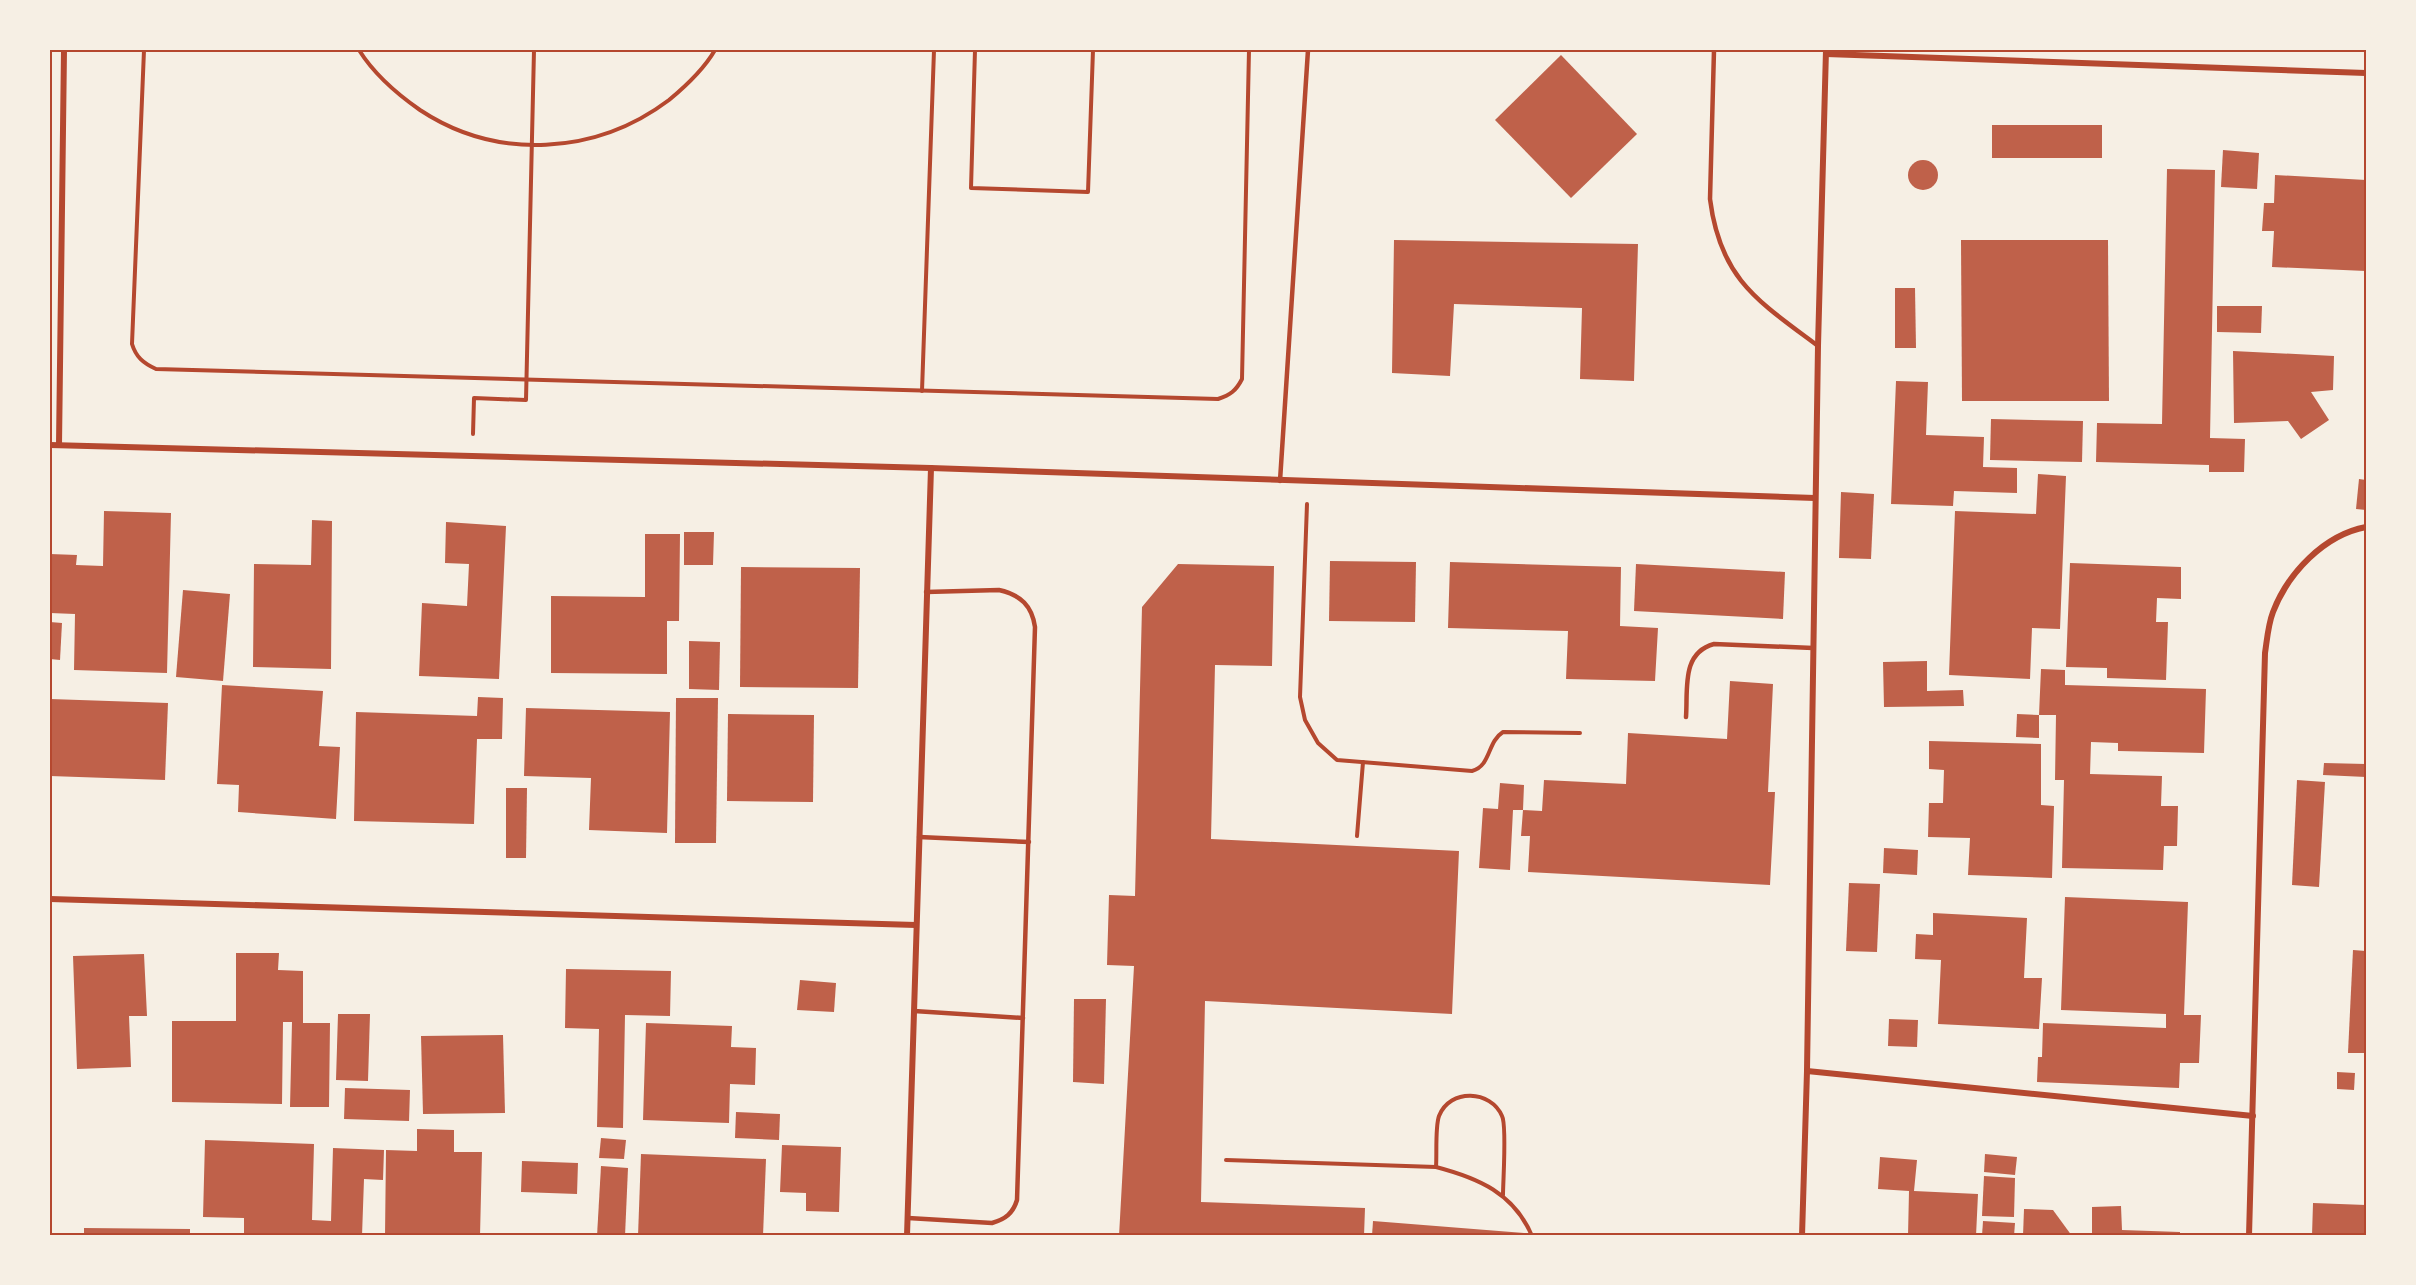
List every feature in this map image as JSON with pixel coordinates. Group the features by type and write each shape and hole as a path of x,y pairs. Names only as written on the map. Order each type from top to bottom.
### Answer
{"street":[{"path":"59,445 64,50"},
{"path":"1802,1236 1807,1071 1818,346 1826,52 2367,73"},
{"path":"50,445 931,468 1815,498"},
{"path":"907,1236 931,468"},
{"path":"2249,1236 2265,653 2272,613 2292,576 2321,548 2357,529 2367,527"},
{"path":"50,899 916,925"},
{"path":"1807,1071 2253,1116"}],"lane":[{"path":"1280,481 1308,50"},
{"path":"1714,50 1710,199 1713,223 1720,246 1731,268 1745,287 1762,304 1818,346"},
{"path":"908,1218 992,1223 1001,1221 1014,1208 1017,1200 1029,842 1034,616 1029,606 1011,592 999,590 926,592"},
{"path":"1686,717 1689,665 1697,652 1705,646 1714,644 1813,648"},
{"path":"919,837 1029,842"},
{"path":"914,1011 1023,1018"}],"path":[{"path":"144,50 132,344 136,356 146,365 156,369 1218,399 1229,396 1237,390 1242,380 1249,50"},
{"path":"359,50 366,62 400,96 440,123 484,140 532,146 584,140 614,132 651,114 684,88 715,50"},
{"path":"472,456 474,398 526,400 534,50"},
{"path":"922,391 934,50"},
{"path":"975,50 971,188 1088,192 1093,50"},
{"path":"1308,482 1300,697 1305,720 1318,743 1337,760 1472,771 1485,764 1493,741 1503,732 1580,733"},
{"path":"1357,836 1363,762"},
{"path":"1436,1167 1439,1116 1446,1105 1464,1096 1485,1098 1496,1106 1504,1118 1503,1196"},
{"path":"1226,1160 1436,1167 1470,1176 1503,1196 1526,1221 1532,1236"}],"building":[{"path":"1561,55 1637,134 1571,198 1495,120"},
{"path":"1992,125 2102,125 2102,158 1992,158"},
{"path":"2223,150 2259,153 2257,189 2221,187"},
{"path":"1923,160 1933,165 1938,175 1933,185 1923,190 1913,185 1908,175 1913,165"},
{"path":"2167,169 2215,170 2210,438 2245,439 2244,472 2209,472 2209,465 2096,462 2097,423 2162,424"},
{"path":"2275,175 2366,180 2366,271 2272,267 2274,231 2262,231 2264,203 2274,203"},
{"path":"1394,240 1638,244 1634,381 1580,379 1582,308 1454,304 1450,376 1392,373"},
{"path":"1961,240 2108,240 2109,401 1962,401"},
{"path":"1895,288 1915,288 1916,348 1895,348"},
{"path":"2217,306 2262,306 2261,333 2217,332"},
{"path":"2233,351 2334,356 2333,390 2311,392 2329,420 2301,439 2288,421 2234,423"},
{"path":"1896,381 1928,382 1926,435 1984,437 1983,467 2017,468 2017,493 1954,491 1953,506 1891,504"},
{"path":"1991,419 2083,421 2082,462 1990,460"},
{"path":"2038,474 2066,476 2060,629 2032,628 2030,679 1949,675 1955,511 2036,514"},
{"path":"2359,479 2366,480 2366,510 2356,509"},
{"path":"1841,492 1874,494 1871,559 1839,558"},
{"path":"104,511 171,513 167,673 74,670 75,614 50,613 50,554 77,555 76,565 103,566"},
{"path":"312,520 332,521 331,669 253,667 254,564 311,565"},
{"path":"446,522 506,526 499,679 419,676 422,603 467,606 469,564 445,563"},
{"path":"684,532 714,532 713,565 684,565"},
{"path":"645,534 680,534 679,621 667,621 667,674 551,673 551,596 645,597"},
{"path":"1330,561 1416,562 1415,622 1329,621"},
{"path":"1450,562 1621,567 1620,626 1658,628 1655,681 1566,679 1568,631 1448,628"},
{"path":"2070,563 2181,567 2181,599 2157,598 2156,622 2168,622 2166,680 2107,678 2107,668 2066,667"},
{"path":"1178,564 1274,566 1272,666 1215,665 1211,839 1459,851 1452,1014 1205,1001 1201,1202 1365,1208 1364,1236 1119,1236 1134,966 1107,965 1109,895 1135,896 1142,607"},
{"path":"1636,564 1785,572 1783,619 1634,611"},
{"path":"741,567 860,568 858,688 740,687"},
{"path":"183,590 230,594 223,681 176,677"},
{"path":"50,622 62,623 60,660 50,659"},
{"path":"689,641 720,642 719,690 689,689"},
{"path":"1927,661 1927,691 1963,690 1964,706 1884,707 1883,662"},
{"path":"2041,669 2065,670 2065,685 2206,689 2204,753 2118,751 2118,743 2091,742 2090,774 2162,776 2161,806 2178,806 2177,846 2164,846 2163,870 2062,868 2064,780 2055,780 2056,715 2039,715"},
{"path":"1730,681 1773,684 1768,792 1775,792 1770,885 1528,872 1530,836 1521,836 1523,810 1542,811 1544,780 1626,784 1628,733 1727,739"},
{"path":"222,685 323,691 319,746 340,747 336,819 238,812 239,785 217,784"},
{"path":"478,697 503,698 502,739 477,739 474,824 354,821 356,712 477,716"},
{"path":"676,698 718,698 716,843 675,843"},
{"path":"50,699 168,703 165,780 50,776"},
{"path":"526,708 670,712 667,833 589,830 591,778 524,776"},
{"path":"728,714 814,715 813,802 727,801"},
{"path":"2017,714 2039,715 2039,738 2016,737"},
{"path":"1929,741 2041,744 2041,805 2054,806 2052,878 1968,875 1970,838 1928,837 1929,803 1943,803 1944,770 1929,769"},
{"path":"2324,763 2366,764 2366,777 2323,775"},
{"path":"2297,780 2325,782 2319,887 2292,885"},
{"path":"1500,783 1524,785 1523,810 1513,810 1510,870 1479,868 1483,808 1498,809"},
{"path":"506,788 527,788 526,858 506,858"},
{"path":"1884,848 1918,850 1917,875 1883,873"},
{"path":"1849,883 1880,884 1877,952 1846,951"},
{"path":"2065,897 2188,902 2184,1015 2201,1015 2199,1063 2180,1063 2179,1088 2037,1082 2038,1057 2042,1057 2043,1023 2166,1028 2166,1014 2061,1010"},
{"path":"1933,913 2027,918 2024,978 2042,978 2039,1029 1938,1024 1941,960 1915,959 1916,934 1933,935"},
{"path":"2353,950 2366,951 2366,1053 2348,1053"},
{"path":"236,953 279,953 278,970 303,971 303,1023 330,1023 329,1107 290,1107 292,1022 283,1022 282,1104 172,1102 172,1021 236,1021"},
{"path":"144,954 147,1016 129,1016 131,1067 77,1069 73,956"},
{"path":"566,969 671,971 670,1016 625,1015 623,1128 597,1127 599,1029 565,1028"},
{"path":"800,980 836,983 834,1012 797,1010"},
{"path":"1074,999 1106,999 1104,1084 1073,1082"},
{"path":"338,1014 370,1014 368,1081 336,1080"},
{"path":"1889,1019 1918,1020 1917,1047 1888,1046"},
{"path":"646,1023 732,1026 731,1047 756,1048 755,1085 730,1084 729,1123 643,1120"},
{"path":"503,1035 505,1113 423,1114 421,1036"},
{"path":"2337,1072 2355,1073 2354,1090 2337,1089"},
{"path":"345,1088 410,1090 409,1121 344,1119"},
{"path":"736,1112 780,1114 779,1140 735,1138"},
{"path":"417,1129 454,1130 454,1152 482,1152 480,1236 385,1236 386,1150 417,1151"},
{"path":"601,1138 626,1140 624,1159 599,1158"},
{"path":"205,1140 314,1144 312,1220 331,1221 333,1148 384,1150 383,1180 364,1179 362,1236 244,1236 244,1218 203,1217"},
{"path":"782,1145 841,1147 839,1212 806,1211 806,1193 780,1192"},
{"path":"641,1154 766,1159 763,1236 638,1236"},
{"path":"1985,1154 2017,1157 2015,1175 1984,1172"},
{"path":"1880,1157 1917,1160 1914,1191 1978,1194 1976,1236 1908,1236 1909,1191 1878,1189"},
{"path":"522,1161 578,1163 577,1194 521,1192"},
{"path":"601,1166 628,1168 625,1236 597,1236"},
{"path":"1984,1176 2015,1178 2014,1217 1982,1216"},
{"path":"2313,1203 2366,1205 2366,1236 2312,1236"},
{"path":"2121,1206 2122,1230 2180,1232 2180,1236 2092,1236 2092,1207"},
{"path":"2024,1209 2053,1210 2072,1236 2023,1236"},
{"path":"1373,1221 1524,1233 1524,1236 1372,1236"},
{"path":"1983,1221 2015,1223 2014,1236 1982,1236"},
{"path":"84,1228 190,1229 190,1236 84,1236"}]}
